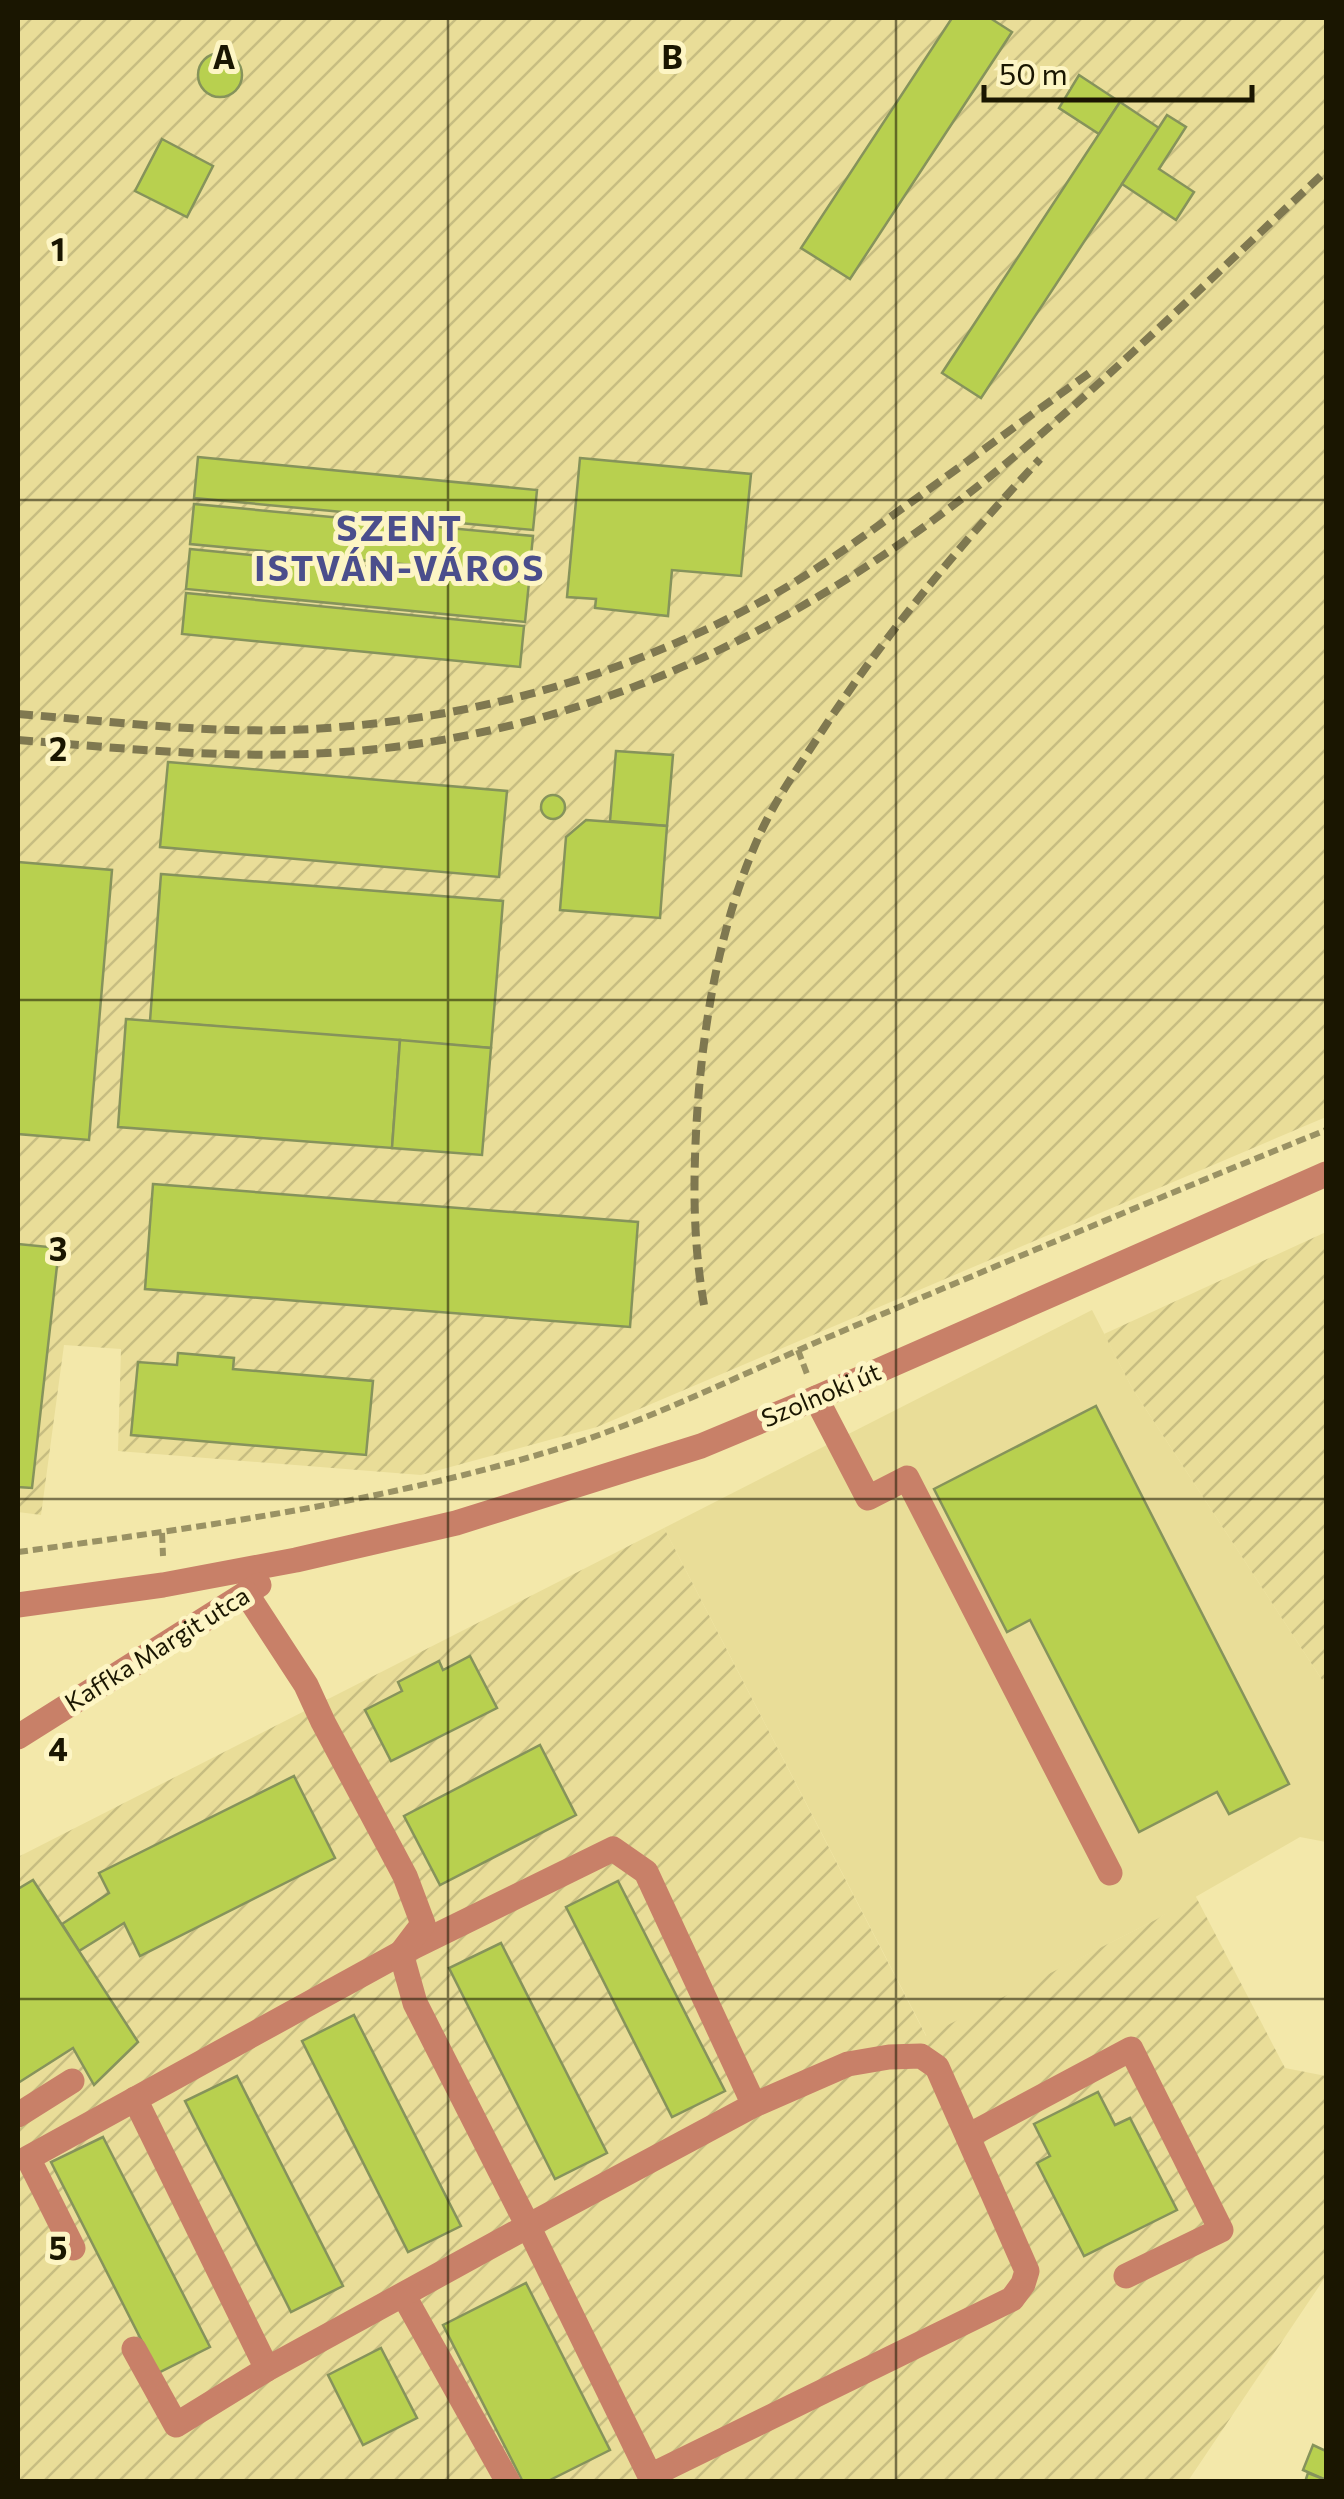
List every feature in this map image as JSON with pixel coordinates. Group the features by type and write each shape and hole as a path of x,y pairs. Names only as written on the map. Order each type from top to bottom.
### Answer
{"street":[{"name":"Szolnoki út","path":"18,1605 163,1586 456,1523 701,1446 1326,1174"},
{"path":"816,1398 868,1498 906,1478 1110,1873"},
{"name":"Kaffka Margit utca","path":"18,1737 296,1560"},
{"path":"246,1593 306,1685 404,1876 422,1924 401,1953"},
{"path":"73,2248 28,2158 401,1953 613,1849 646,1872 754,2105"},
{"path":"134,2349 176,2424 267,2369 528,2226 754,2105 848,2064 889,2057 921,2056 937,2067 1024,2258 1027,2270 1023,2284 1012,2299 648,2479 528,2226 415,2002 401,1953"},
{"path":"968,2136 1131,2049 1221,2230 1126,2276"},
{"path":"18,2115 72,2081"},
{"path":"135,2099 267,2369"},
{"path":"404,2296 508,2482"}],"path":[{"path":"18,1552 162,1532 436,1482 548,1452 678,1404 1045,1245 1326,1130"}],"shaded area":[{"path":"18,18 1326,18 1326,1117 597,1427 421,1475 118,1451 121,1349 64,1345 41,1515 18,1512"},
{"path":"1326,1232 1326,1686 1132,1388 1104,1334"},
{"path":"1092,1310 1132,1388 1326,1686 1326,1842 1300,1837 1157,1919 927,2037 664,1528"},
{"path":"664,1528 926,2036 1157,1919 1195,1895 1285,2068 1326,2076 1326,2276 1188,2481 18,2482 18,1857"}],"building":[{"path":"952,18 990,18 1012,32 850,279 801,248"},
{"path":"220,53 235,60 242,75 235,90 220,97 205,90 198,75 205,60"},
{"path":"1079,75 1120,102 1099,134 1059,108"},
{"path":"1120,102 1159,128 981,398 942,373"},
{"path":"1167,115 1186,127 1159,169 1194,192 1176,220 1122,184"},
{"path":"162,139 213,166 187,217 135,191"},
{"path":"198,457 537,490 533,530 194,498"},
{"path":"580,458 751,474 741,576 672,570 668,616 595,608 596,599 567,597"},
{"path":"194,504 533,536 529,576 190,544"},
{"path":"190,549 529,582 525,622 186,589"},
{"path":"186,593 524,626 520,667 182,634"},
{"path":"616,751 673,755 667,826 610,821"},
{"path":"168,762 507,791 499,877 160,847"},
{"path":"548,795 558,795 565,807 558,819 548,819 541,812 541,802"},
{"path":"586,820 667,826 660,918 560,910 566,837"},
{"path":"18,862 112,870 89,1140 18,1134"},
{"path":"161,874 503,901 491,1048 150,1021"},
{"path":"126,1019 400,1040 392,1148 118,1127"},
{"path":"400,1040 491,1048 482,1155 392,1148"},
{"path":"153,1184 638,1222 630,1327 145,1289"},
{"path":"18,1244 59,1248 32,1488 18,1487"},
{"path":"178,1353 234,1358 233,1369 373,1381 366,1455 131,1435 138,1362 177,1365"},
{"path":"1096,1406 1289,1784 1229,1814 1217,1792 1139,1832 1030,1620 1007,1632 934,1489"},
{"path":"470,1656 497,1708 391,1761 365,1710 402,1691 398,1682 439,1661 443,1670"},
{"path":"540,1745 576,1815 440,1885 404,1816"},
{"path":"294,1776 335,1858 140,1956 124,1923 79,1951 62,1924 109,1893 99,1873"},
{"path":"33,1880 138,2042 94,2085 73,2048 18,2083 18,1889"},
{"path":"618,1881 725,2091 672,2117 566,1907"},
{"path":"501,1943 607,2153 555,2179 449,1968"},
{"path":"354,2015 461,2226 408,2252 302,2041"},
{"path":"237,2076 343,2286 291,2312 185,2101"},
{"path":"1098,2092 1115,2125 1130,2118 1177,2210 1084,2256 1037,2163 1050,2156 1034,2124"},
{"path":"103,2137 210,2347 158,2373 51,2162"},
{"path":"526,2283 610,2450 546,2482 523,2482 443,2325"},
{"path":"381,2348 417,2418 363,2445 328,2375"},
{"path":"1313,2445 1326,2451 1326,2480 1303,2470"},
{"path":"1308,2473 1326,2480 1326,2482 1305,2482"}],"railway":[{"path":"18,740 250,755 327,753 422,743 513,725 602,698 687,665 770,624 850,577 928,524 1045,431 1326,171"},
{"path":"18,714 211,729 327,728 495,703 604,671 709,628 801,579 1095,369"},
{"path":"704,1305 695,1203 701,1067 717,966 746,868 781,795 872,659 953,557 1040,459"}],"district":[{"name":"SZENT ISTVÁN-VÁROS","path":"400,549"}]}
